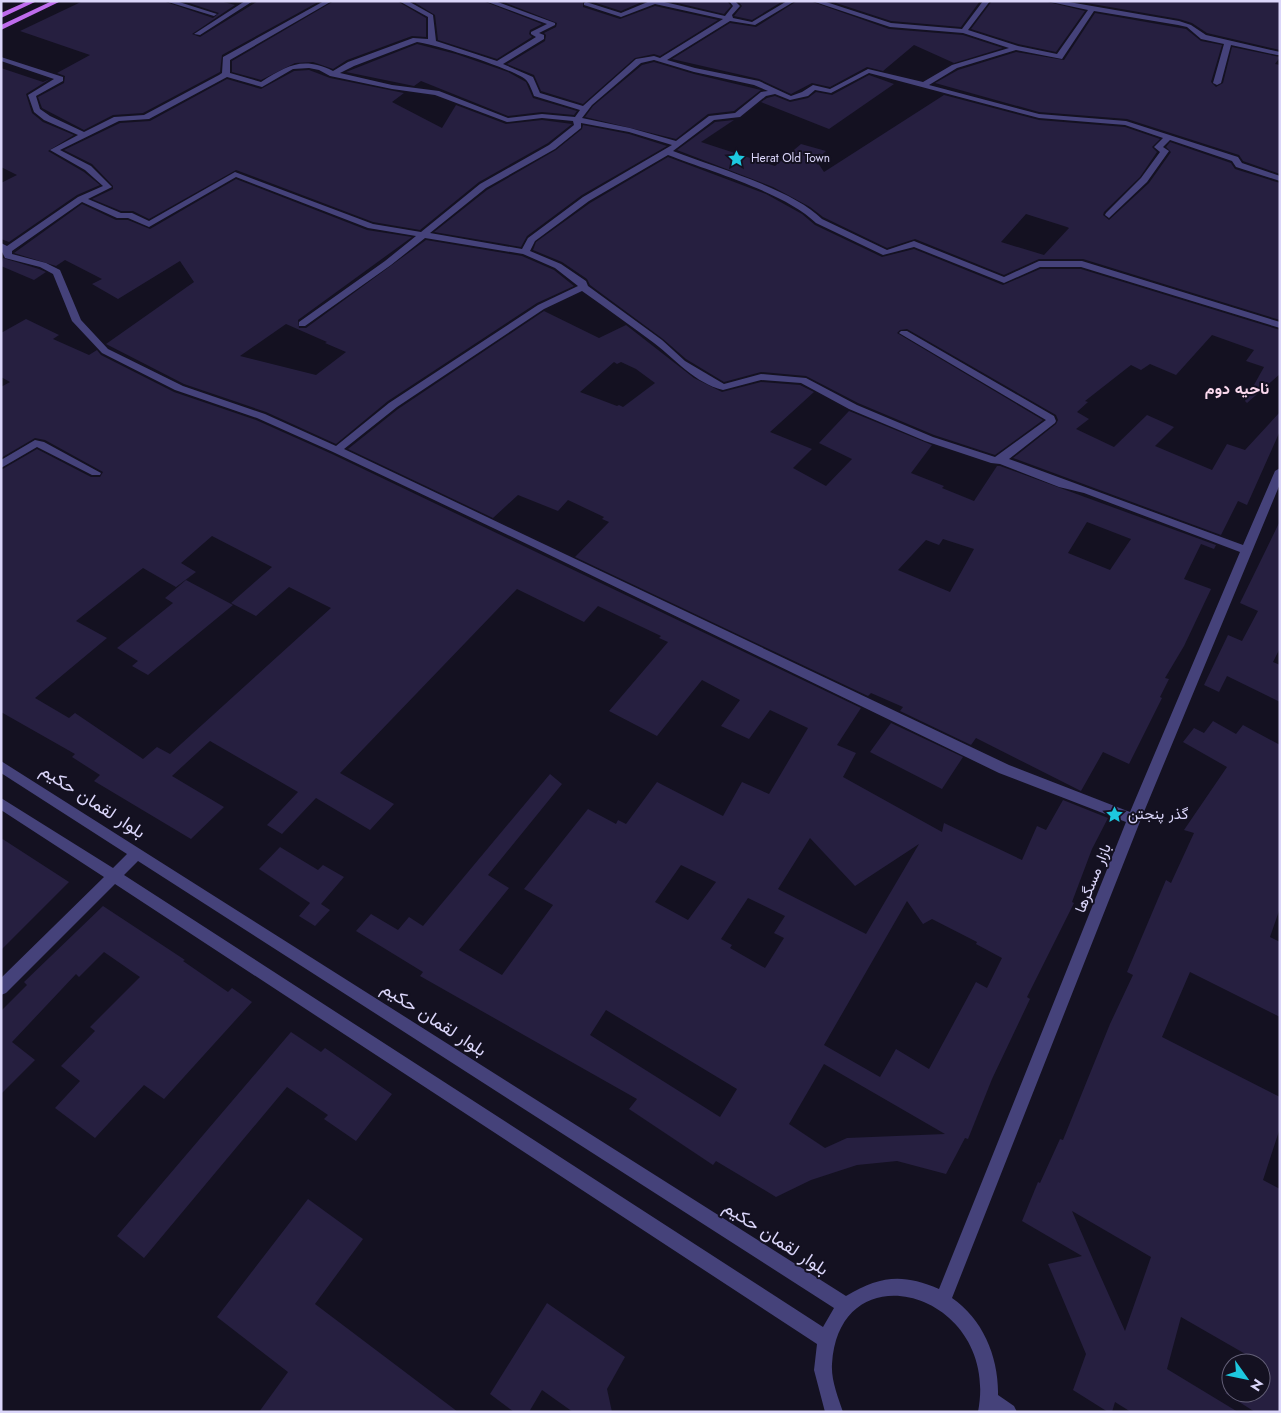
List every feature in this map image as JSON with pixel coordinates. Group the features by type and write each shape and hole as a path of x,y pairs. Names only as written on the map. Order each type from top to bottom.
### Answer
{"main road":[{"path":"1,16 34,1"},
{"path":"1,28 58,1"}],"street":[{"path":"168,1 214,14"},
{"path":"198,34 250,1"},
{"path":"226,74 226,59 329,1"},
{"path":"402,1 431,16 432,42"},
{"path":"410,5 420,1"},
{"path":"488,1 552,24 533,33 541,37 498,64"},
{"path":"730,18 728,15 738,6 732,3 732,1"},
{"path":"586,4 622,15 654,2 753,24 792,1"},
{"path":"815,1 890,25 964,31 1016,48 1059,57 1092,8"},
{"path":"964,31 987,1"},
{"path":"1049,1 1179,23 1189,26 1204,37 1278,53"},
{"path":"663,59 730,18"},
{"path":"333,74 351,64 416,40 432,42 498,64 530,79 538,94 586,108"},
{"path":"1217,83 1228,42"},
{"path":"924,85 930,79 949,70 1016,48"},
{"path":"1,58 60,79 32,95 37,110 48,118 84,136"},
{"path":"302,324 388,263 498,176 552,147 578,126 577,120 589,103 639,61 663,59 694,70 756,83 790,98 805,94 812,87 831,91 868,71 1039,116 1126,123 1235,159 1239,165 1280,179"},
{"path":"4,253 81,199 108,187 88,168 54,150 117,118 146,117 226,74 262,86 291,67 309,66 321,68 333,74 392,87 436,93 507,120 542,116 577,120 630,130 678,144"},
{"path":"525,252 531,240 586,199 667,152 712,118 737,115 764,94 775,92"},
{"path":"1109,215 1144,180 1165,152 1158,147 1168,136"},
{"path":"667,152 782,196 813,215 819,221 886,253 914,244 1004,280 1040,264 1082,264 1194,296 1280,325"},
{"path":"81,199 120,216 129,215 149,224 235,174 371,226 414,234 424,233 462,242 525,252 558,266 583,283 583,287 659,342 682,363 713,383 723,387 761,377 803,380 853,407 929,439 995,461 1001,460 1051,421 1050,418 904,333"},
{"path":"4,253 43,265 57,272 76,321 105,350 179,388 261,416 337,450 533,542 1004,769 1134,819"},
{"path":"337,450 393,405 541,307 583,287"},
{"path":"1,466 35,443 96,473"},
{"path":"1001,460 1246,550"},
{"name":"بازار مسگرها","path":"943,1300 1134,819 1246,550 1276,490 1280,471"},
{"name":"بلوار لقمان حکیم","path":"1,766 846,1306"},
{"path":"1,802 827,1340"},
{"path":"1,988 137,853"},
{"path":"834,1412 826,1389 823,1364 827,1340 834,1321 846,1306 867,1292 891,1285 918,1288 943,1300 964,1318 980,1343 989,1371 989,1406 1008,1412"}],"building":[{"path":"83,1 163,1 213,18 219,13 183,1 220,1 235,5 192,34 200,37 258,1 320,1 222,55 220,72 143,113 113,115 84,130 42,108 38,97 64,83 65,76 57,73 90,55 20,31"},
{"path":"334,1 397,1 426,18 426,37 412,36 347,60 333,69 313,62 295,63 261,80 232,72 232,61"},
{"path":"412,1 483,1 542,24 530,30 529,34 532,37 497,59 438,40 435,15"},
{"path":"501,1 583,1 583,7 620,19 655,6 718,20 660,56 654,54 635,58 583,104 541,91 534,75 507,64 545,41 546,35 544,33 556,27 557,23"},
{"path":"590,1 644,1 621,11"},
{"path":"669,1 727,1 731,6 724,14"},
{"path":"738,1 783,1 752,20 734,16 742,6"},
{"path":"797,1 810,1 889,29 963,35 1003,48 954,63 914,45 883,71 867,67 830,87 812,83 791,94 759,79 672,59 730,23 756,27"},
{"path":"830,1 980,1 961,27 891,21"},
{"path":"992,1 1044,1 1085,11 1056,52 1018,44 971,29"},
{"path":"1075,1 1280,1 1280,50 1207,33 1192,23 1179,19"},
{"path":"1095,13 1186,29 1201,41 1222,45 1211,82 1216,87 1223,83 1232,47 1280,57 1275,64 1280,65 1280,174 1243,161 1239,155 1127,119 1039,112 935,83 958,70 1016,52 1064,60"},
{"path":"417,44 456,54 508,72 526,82 533,98 577,111 574,115 542,112 508,116 421,81 414,86 346,72"},
{"path":"654,62 761,90 734,111 708,114 676,139 585,117 593,106 642,65"},
{"path":"1,68 43,82 50,79 26,94 32,113 43,122 74,135 48,151 84,172 100,185 77,195 9,242 1,239 1,183 17,175 1,167"},
{"path":"309,70 330,78 404,93 392,102 442,128 456,105 506,124 542,120 572,124 548,143 479,182 420,230 373,222 236,170 149,219 133,211 121,211 92,199 113,189 113,186 92,164 64,150 120,123 150,121 227,79 261,89 294,71"},
{"path":"869,75 894,84 829,129 761,102 775,96 790,102 808,98 816,92 832,95"},
{"path":"944,95 1039,120 1125,127 1160,139 1152,147 1157,152 1140,177 1104,212 1103,215 1109,220 1149,183 1171,152 1166,147 1170,142 1231,163 1235,169 1280,183 1280,320 1083,259 1039,259 1004,275 915,239 887,248 823,217 810,207 773,187 677,150 715,122 734,120 701,142 775,166 801,144 826,151 816,160 824,172","holes":["1026,214 1069,228 1044,255 1001,242"]},
{"path":"583,125 629,134 667,146 582,195 527,236 521,247 434,232 487,190 556,150 582,129"},
{"path":"668,157 766,194 802,214 815,225 882,257 914,249 1003,285 1040,269 1081,269 1280,330 1280,374 1247,403 1245,401 1264,367 1246,361 1254,350 1212,335 1176,375 1150,364 1141,370 1131,365 1085,401 1088,402 1077,412 1089,419 1076,429 1114,447 1147,415 1174,427 1155,446 1212,470 1227,444 1245,450 1280,412 1280,431 1247,505 1238,501 1221,535 1013,458 1056,424 1058,420 1056,415 907,329 900,330 897,333 1043,420 995,455 934,435 858,403 806,376 761,372 724,382 686,359 663,339 590,285 587,279 562,262 533,250 536,242 590,203"},
{"path":"236,179 367,230 412,237 298,320 299,328 306,328 426,240 522,256 554,270 574,286 537,303 388,401 336,444 266,412 184,384 106,344 194,282 180,261 118,299 92,284 102,279 65,260 56,266 14,253 82,204 116,220 128,220 150,229","holes":["286,324 327,342 325,343 346,352 316,375 240,356"]},
{"path":"3,258 46,272 34,280 1,266"},
{"path":"544,311 599,338 626,325 694,378 722,392 761,382 800,385 814,392 770,432 812,449 793,468 826,486 852,459 819,443 849,411 932,445 911,473 944,486 942,488 974,501 997,466 1000,466 1216,545 1214,549 1201,544 1184,579 1211,589 1184,646 1165,678 1169,679 1160,697 1162,698 1129,764 1103,752 1081,791 976,738 971,745 900,711 903,707 871,693 868,696 575,557 609,522 602,519 604,517 568,500 558,511 518,495 493,518 348,449 398,409","holes":["614,362 617,364 621,362 636,369 655,383 623,407 580,392","1087,522 1131,539 1110,570 1068,553","943,539 974,549 950,592 898,570 926,540 939,545"]},
{"path":"26,319 59,335 53,339 89,355 97,350 101,355 174,392 256,420 332,454 861,708 837,745 856,753 843,777 942,832 944,823 1022,860 1037,826 1046,830 1063,800 1108,818 1092,849 1072,902 1074,903 1027,997 1030,999 992,1079 968,1139 965,1138 946,1174 897,1161 857,1165 811,1180 776,1197 716,1161 713,1165 629,1109 637,1099 420,976 423,972 356,931 371,914 398,930 409,917 423,926 550,774 562,784 488,875 509,888 459,950 502,975 553,905 524,889 588,809 616,824 618,820 626,824 657,782 723,816 742,782 769,794 808,728 770,710 749,739 721,726 740,700 702,680 657,736 609,711 668,642 659,638 661,636 598,606 584,622 517,589 340,773 394,804 370,830 316,798 282,834 267,825 298,792 210,741 172,776 224,807 191,839 94,781 100,775 72,757 75,754 1,712 1,470 37,449 91,477 100,477 103,472 45,440 35,438 1,458 1,387 10,382 1,377 1,333","holes":["212,536 272,567 231,603 256,616 289,587 331,608 170,754 157,747 143,759 75,713 69,718 35,698 107,638 76,621 143,568 176,587 196,572 181,563","810,838 855,886 919,844 866,934 778,889","681,865 716,882 688,920 655,902","748,898 785,916 774,933 784,938 765,968 730,948 732,945 721,939","907,901 923,924 932,919 977,942 976,944 1002,958 987,988 976,982 929,1069 896,1049 880,1077 824,1045","606,1010 737,1089 720,1117 590,1035","824,1064 945,1134 847,1138 825,1148 789,1124"]},
{"path":"1280,521 1280,648 1273,662 1280,665 1280,702 1227,676 1219,692 1204,685 1228,635 1242,641 1258,611 1240,603"},
{"path":"186,580 233,605 148,675 132,666 138,661 117,648 173,603 165,598"},
{"path":"1213,721 1236,734 1243,725 1280,745 1280,908 1270,937 1280,942 1280,1017 1190,972 1162,1037 1280,1097 1280,1128 1263,1180 1280,1189 1280,1412 1255,1412 1241,1403 1271,1403 1271,1353 1244,1353 1181,1317 1167,1369 1238,1412 1131,1412 1115,1402 1112,1412 1108,1412 1073,1390 1086,1354 1048,1264 1082,1256 1022,1221 1038,1182 1040,1183 1060,1139 1063,1140 1110,1024 1133,975 1127,972 1166,880 1171,883 1194,833 1184,830 1227,767 1183,742 1194,728 1204,733","holes":["1072,1211 1151,1257 1125,1331"]},
{"path":"891,723 963,757 942,789 870,752"},
{"path":"1,838 69,882 1,950"},
{"path":"280,847 318,870 323,865 344,877 321,904 330,910 315,926 299,916 310,903 259,869"},
{"path":"103,906 185,960 183,961 228,992 232,988 252,1002 164,1099 144,1085 95,1138 55,1108 80,1081 61,1066 95,1031 90,1027 140,977 104,952 79,977 76,974 12,1042 35,1060 1,1094 1,1011 27,985 24,982"},
{"path":"291,1032 321,1052 325,1048 392,1094 356,1141 324,1119 328,1115 287,1087 144,1258 117,1236"},
{"path":"308,1199 363,1239 315,1304 458,1412 259,1412 288,1372 217,1317"},
{"path":"547,1303 625,1357 607,1389 612,1412 573,1412 542,1390 529,1412 514,1412 490,1394"}],"place":[{"name":"Herat Old Town","path":"737,158"},
{"name":"گذر پنجتن","path":"1114,814"}],"district":[{"name":"ناحیه دوم","path":"1237,388"}]}
